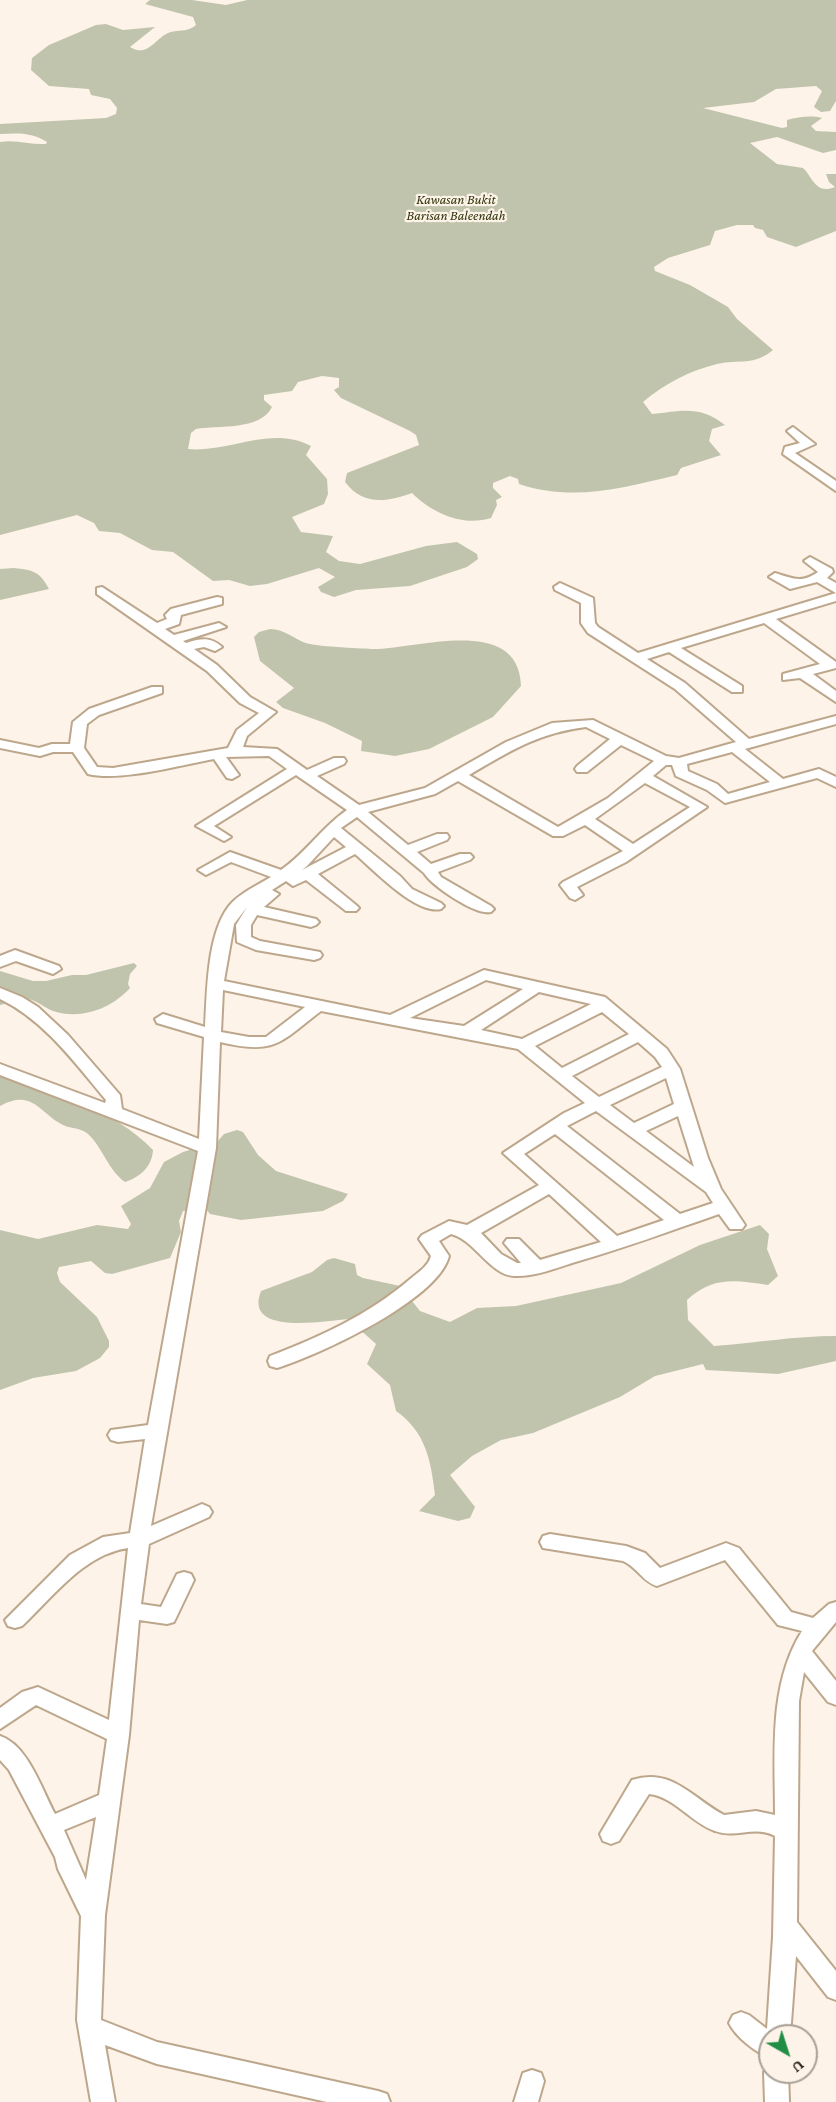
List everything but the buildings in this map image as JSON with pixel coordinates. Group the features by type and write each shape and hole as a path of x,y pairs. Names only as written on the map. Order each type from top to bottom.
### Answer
{"street":[{"path":"793,431 809,444 789,450 789,454 836,487"},
{"path":"775,577 790,585 819,578 827,572 810,561"},
{"path":"819,578 836,589"},
{"path":"560,587 588,601 588,623 593,630 680,686 781,784"},
{"path":"102,591 212,668 245,700 269,712 249,725 236,744 235,751"},
{"path":"638,657 836,597"},
{"path":"156,628 174,621 172,615 176,612 217,601"},
{"path":"778,601 792,610"},
{"path":"767,619 834,664"},
{"path":"179,644 219,627"},
{"path":"179,644 205,642 215,647"},
{"path":"672,648 737,689"},
{"path":"788,677 804,675 834,664"},
{"path":"804,675 836,698"},
{"path":"157,690 94,712 82,721 77,748 93,771 102,773 235,751 272,752 357,810 429,870 436,880 486,909"},
{"path":"458,774 557,833 586,819 644,777 671,761 836,720"},
{"path":"103,2102 90,2029 93,1916 118,1735 130,1611 156,1431 207,1148 214,984 222,934 232,911 308,858 333,828 357,810 424,793 511,745 552,727 588,723 671,761 681,773 712,787 725,799"},
{"path":"582,769 619,739"},
{"path":"0,744 40,752 52,748 77,748"},
{"path":"218,755 232,776"},
{"path":"224,837 203,826 302,772 339,761"},
{"path":"575,895 567,885 633,851 700,807 819,773 836,783"},
{"path":"644,777 700,807"},
{"path":"586,819 633,851"},
{"path":"333,828 414,897 436,906"},
{"path":"405,852 442,837"},
{"path":"314,955 246,942 242,934 244,921 253,909 276,890 356,848"},
{"path":"206,870 230,857 283,876"},
{"path":"429,870 465,857"},
{"path":"307,873 351,908"},
{"path":"253,909 311,921"},
{"path":"0,962 15,955 53,969"},
{"path":"392,1020 484,975 596,999 663,1055 672,1069 699,1158 713,1190 736,1225"},
{"path":"214,984 524,1045 563,1074 589,1098 599,1103 713,1190"},
{"path":"467,1032 536,987"},
{"path":"0,993 20,1002 52,1030 114,1100 113,1111"},
{"path":"524,1045 604,1004"},
{"path":"164,1019 212,1034 267,1043 318,1005"},
{"path":"563,1074 640,1035"},
{"path":"0,1069 207,1148"},
{"path":"614,1244 551,1186 512,1154 556,1126 599,1103 672,1069"},
{"path":"634,1130 684,1106"},
{"path":"556,1126 676,1220"},
{"path":"469,1232 551,1186"},
{"path":"277,1361 324,1342 399,1301 438,1265 440,1256 428,1239 449,1227 469,1232 507,1267 514,1269 536,1267 614,1244 676,1220 723,1206"},
{"path":"513,1244 536,1267"},
{"path":"118,1435 156,1431"},
{"path":"15,1620 77,1562 93,1551 110,1543 141,1539 202,1512"},
{"path":"550,1542 626,1554 638,1559 657,1578 726,1551 732,1554 785,1618 800,1621 816,1629"},
{"path":"130,1611 167,1616 184,1580"},
{"path":"779,2024 785,1974 785,1831 789,1692 801,1653 816,1629 836,1610"},
{"path":"801,1653 836,1696"},
{"path":"0,1720 30,1698 38,1696 118,1735"},
{"path":"0,1745 17,1764 66,1856 69,1869 93,1916"},
{"path":"610,1834 640,1787 646,1784 665,1788 720,1824 766,1820 785,1831"},
{"path":"49,1826 109,1801"},
{"path":"786,1926 836,1989"},
{"path":"741,2023 758,2037"},
{"path":"90,2029 157,2053 378,2102"},
{"path":"776,2084 777,2102"}],"green space":[{"name":"Kawasan Bukit Barisan Baleendah","path":"150,0 192,0 226,5 247,0 836,0 836,101 830,111 821,112 814,107 822,91 816,86 776,89 754,102 703,108 782,128 787,127 787,120 804,117 822,118 811,126 816,131 836,132 836,150 823,153 777,137 750,143 777,164 803,168 815,184 823,189 835,187 829,182 826,174 836,174 836,231 796,247 767,237 763,230 753,225 737,225 715,231 710,245 668,258 654,267 655,271 690,285 728,307 737,319 773,350 753,360 717,364 687,374 659,389 643,402 652,414 699,412 725,425 712,429 709,441 721,455 681,468 677,475 598,491 559,492 539,489 519,484 518,479 510,476 493,483 493,488 502,497 496,500 497,505 491,518 470,521 459,519 438,512 412,493 376,500 352,490 345,482 347,473 419,445 416,435 410,431 341,398 334,390 339,387 339,378 322,376 298,382 292,391 264,395 264,400 272,407 258,420 238,425 196,429 191,433 188,449 204,449 280,438 296,440 311,446 306,455 327,479 328,494 324,504 292,517 301,532 333,536 326,552 339,561 360,564 426,546 457,542 477,554 478,559 467,567 410,586 356,590 334,597 321,592 318,587 335,577 319,568 267,584 250,586 229,580 213,581 173,552 152,550 120,533 99,531 94,523 77,515 0,535 0,142 46,144 47,142 30,135 0,134 0,124 106,118 116,114 117,108 110,99 91,95 89,89 49,86 31,70 32,58 49,45 96,25 106,24 123,30 155,27 130,47 141,50 146,49 168,33 189,29 196,25 193,17 145,4"},
{"path":"14,568 36,573 49,589 0,600 0,569"},
{"path":"270,629 284,632 309,644 347,648 372,649 437,642 484,642 503,650 516,663 521,686 493,717 429,749 395,756 361,751 362,741 325,723 283,708 276,702 294,688 260,661 254,637 259,632"},
{"path":"134,963 137,966 130,974 128,984 130,988 114,1002 95,1011 64,1013 53,1011 28,999 0,1005 0,971 33,981 46,981 72,975 86,975"},
{"path":"0,1075 82,1104 120,1123 153,1150 148,1166 136,1177 125,1182 85,1132 61,1124 27,1101 11,1101 0,1106"},
{"path":"237,1130 243,1132 258,1155 276,1171 348,1194 343,1201 323,1211 241,1220 210,1214 206,1209 183,1211 179,1221 181,1232 170,1258 112,1274 105,1273 91,1261 59,1267 57,1273 60,1282 97,1317 109,1341 109,1347 100,1358 76,1371 33,1378 0,1390 0,1230 38,1239 97,1225 128,1229 131,1224 121,1206 150,1188 164,1162 183,1152 217,1142 224,1134"},
{"path":"760,1225 769,1234 767,1249 778,1276 768,1285 735,1281 715,1283 706,1287 687,1300 688,1320 714,1346 836,1336 836,1361 778,1374 706,1370 703,1364 655,1376 620,1397 533,1433 501,1440 472,1456 450,1475 475,1507 470,1518 458,1521 419,1511 435,1495 429,1459 414,1428 396,1411 390,1385 367,1364 376,1344 348,1319 289,1323 264,1315 259,1305 261,1291 312,1272 327,1260 334,1258 355,1264 357,1275 363,1278 400,1286 420,1311 450,1322 477,1308 516,1306 621,1283 700,1245"}]}
